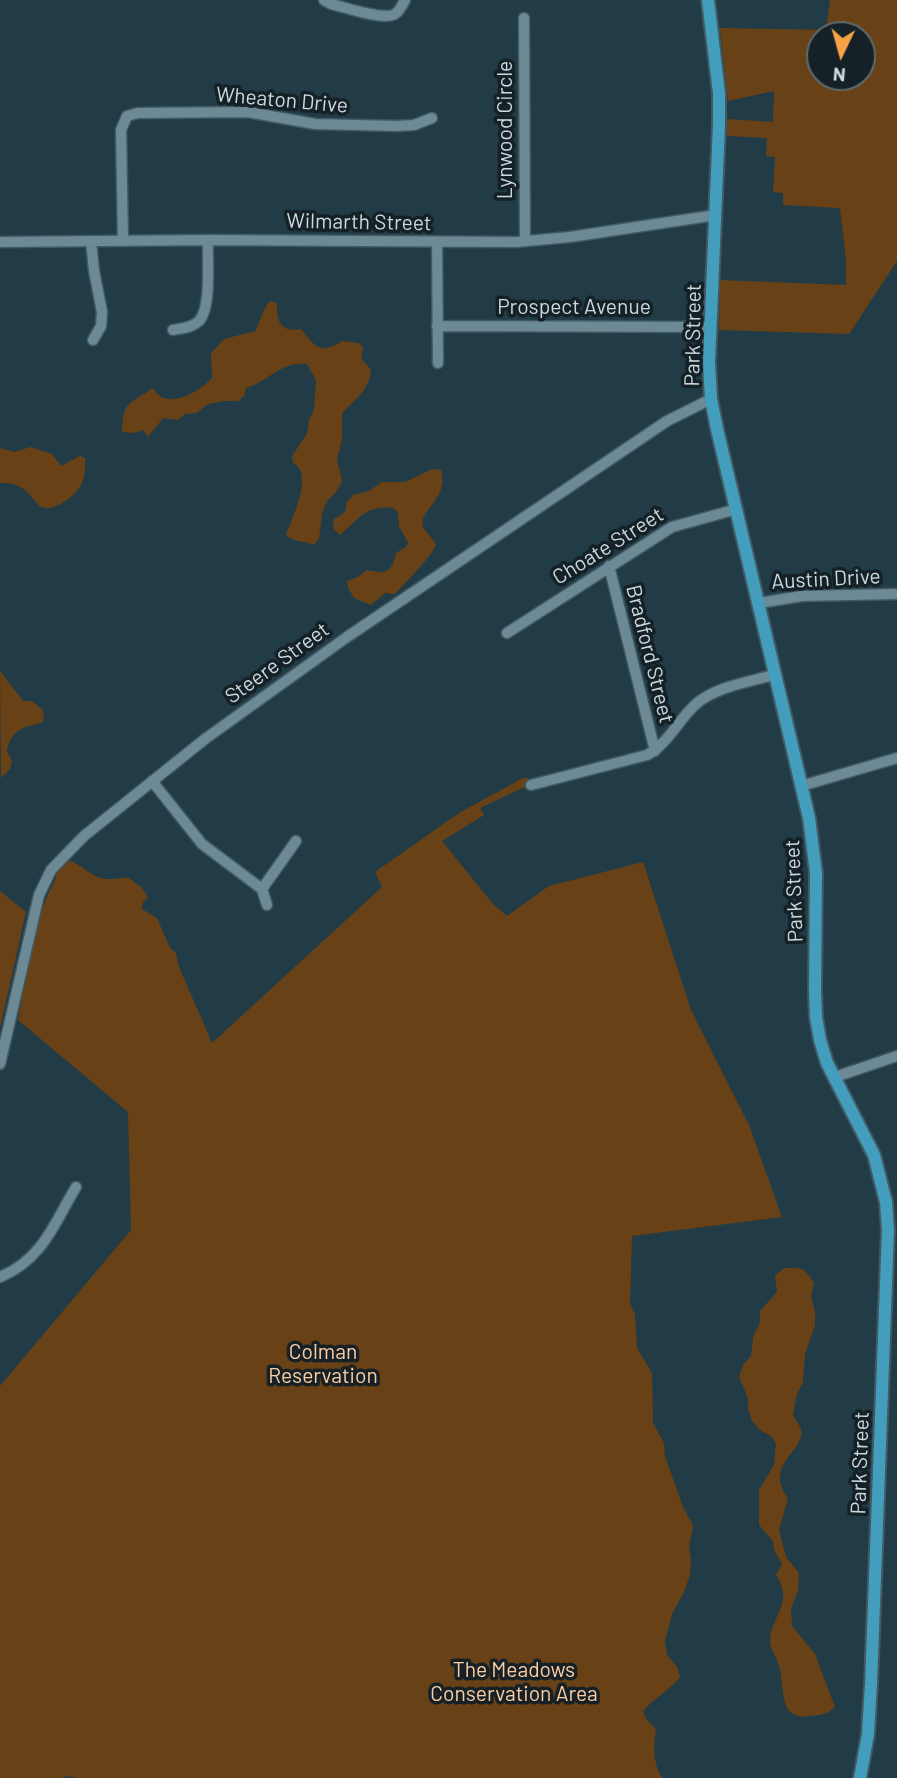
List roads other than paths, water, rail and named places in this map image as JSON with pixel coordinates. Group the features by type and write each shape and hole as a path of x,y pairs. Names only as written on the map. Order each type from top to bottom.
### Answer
{"main road":[{"name":"Park Street","path":"708,0 719,93 709,362 711,399 773,675 809,818 816,873 816,1017 824,1052 874,1155 886,1202 888,1230 871,1684 865,1755 860,1778"}],"street":[{"path":"324,0 343,7 391,16 398,13 405,0"},
{"name":"Lynwood Circle","path":"524,18 525,241"},
{"name":"Wheaton Drive","path":"123,240 121,130 127,116 138,113 248,112 315,124 396,126 414,125 432,118"},
{"name":"Wilmarth Street","path":"0,242 525,241 570,237 716,215"},
{"path":"173,330 191,326 200,320 204,312 207,300 208,240"},
{"path":"91,241 103,312 101,326 93,340"},
{"path":"437,242 438,363"},
{"name":"Prospect Avenue","path":"437,326 711,327"},
{"name":"Steere Street","path":"0,1064 39,895 51,870 83,836 152,780 347,637 667,421 711,399"},
{"name":"Choate Street","path":"507,633 672,527 737,509"},
{"name":"Bradford Street","path":"609,566 654,751"},
{"name":"Austin Drive","path":"758,603 802,596 895,594"},
{"path":"531,785 638,758 654,751 705,697 773,675"},
{"path":"801,786 897,758"},
{"path":"152,780 202,844 262,889 267,905"},
{"path":"262,889 296,841"},
{"path":"835,1077 897,1056"},
{"path":"0,1277 18,1270 32,1259 76,1187"}],"park label":[{"name":"Colman Reservation","path":"323,1364"},
{"name":"The Meadows Conservation Area","path":"514,1682"}]}
